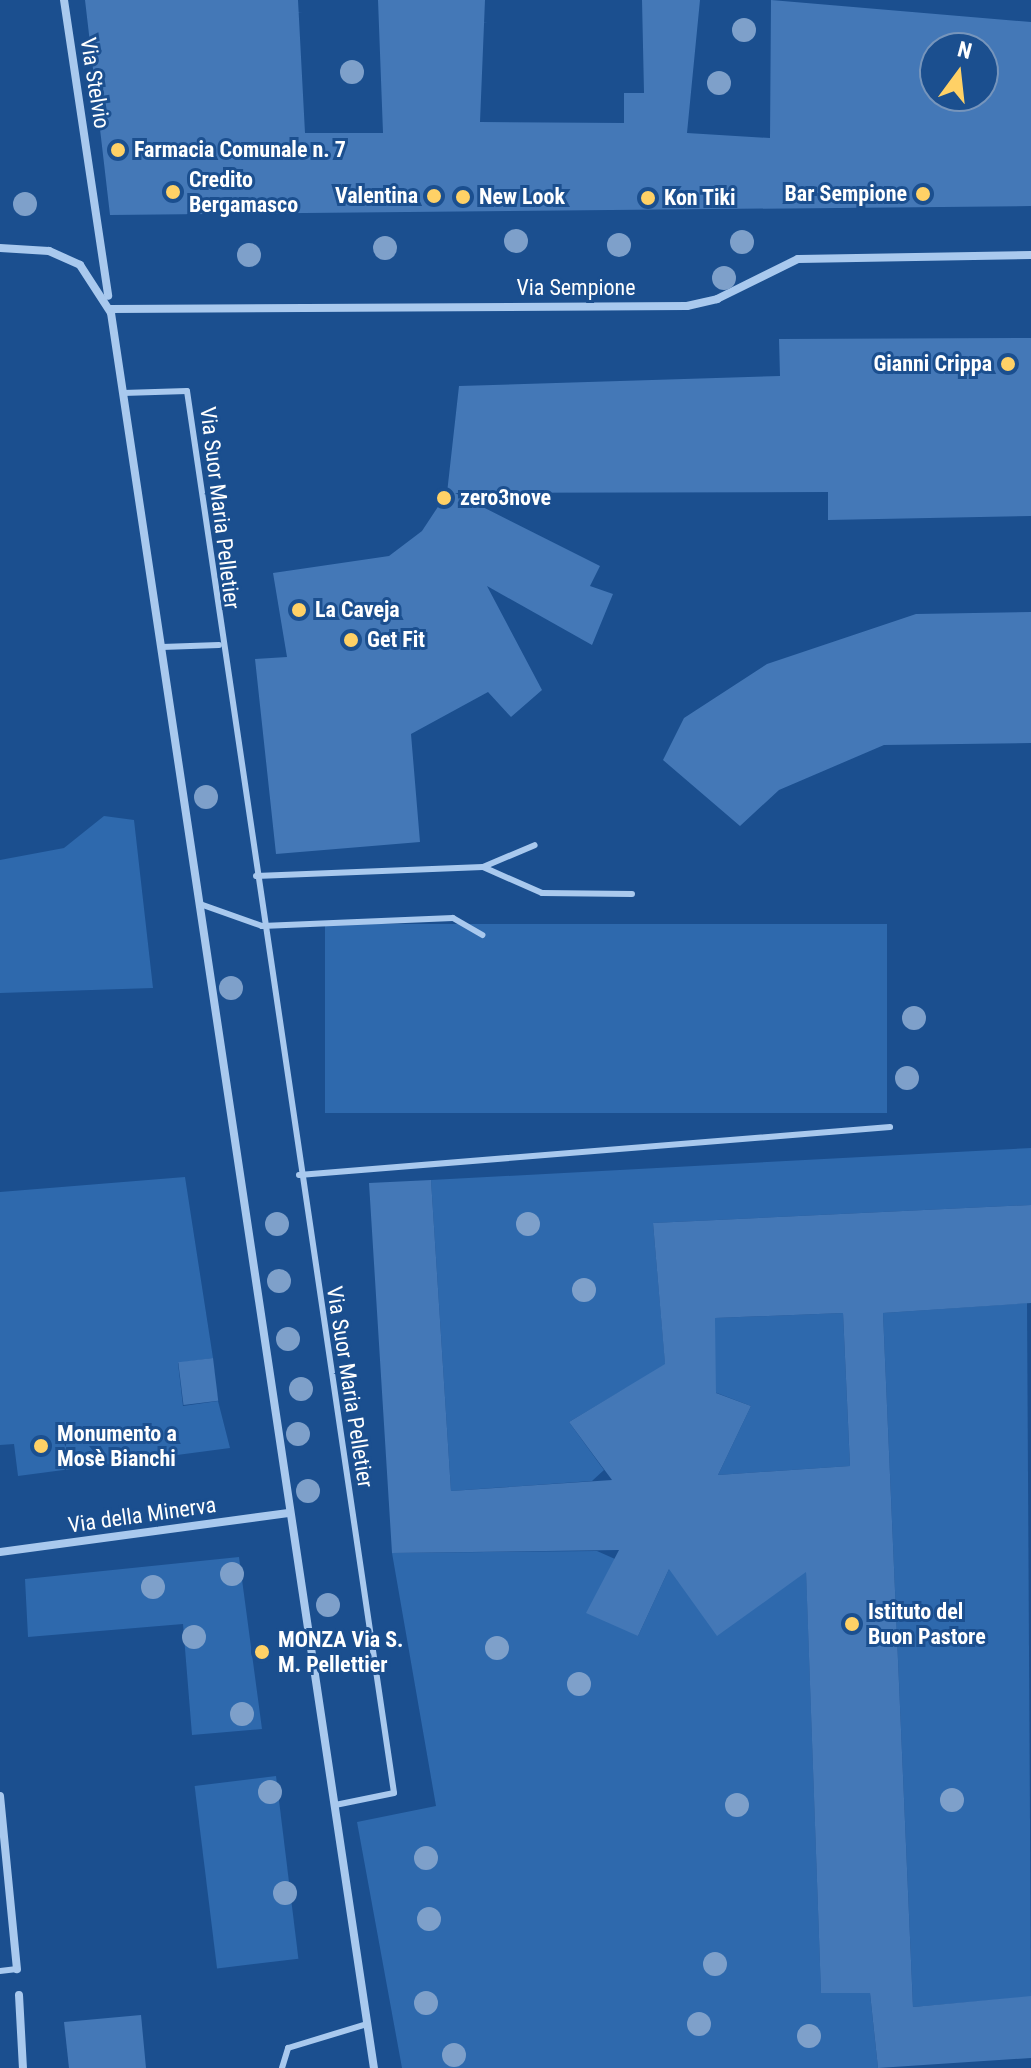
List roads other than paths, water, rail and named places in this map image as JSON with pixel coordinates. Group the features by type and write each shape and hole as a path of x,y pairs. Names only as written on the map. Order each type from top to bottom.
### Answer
{"street":[{"name":"Via Stelvio","path":"64,0 111,313"},
{"path":"0,248 26,248 80,265 111,313 288,1513 374,2068"},
{"name":"Via Sempione","path":"111,313 308,303 687,306 798,259 1031,255"},
{"name":"Via della Minerva","path":"0,1552 288,1513"},
{"path":"0,1796 17,1969"},
{"path":"19,1995 23,2068"}],"lane":[{"name":"Via Suor Maria Pelletier","path":"123,393 187,391 219,645 394,1793 335,1805"},
{"path":"162,647 219,645"},
{"path":"256,876 483,867 535,845"},
{"path":"483,867 542,893 632,894"},
{"path":"200,904 262,926 453,918 482,935"},
{"path":"299,1175 890,1127"},
{"path":"0,1971 17,1969"},
{"path":"282,2068 288,2048 367,2024"}],"place":[{"name":"Farmacia Comunale n. 7","path":"118,150"},
{"name":"Credito Bergamasco","path":"173,192"},
{"name":"Bar Sempione","path":"923,194"},
{"name":"Valentina","path":"434,196"},
{"name":"New Look","path":"463,197"},
{"name":"Kon Tiki","path":"648,198"},
{"name":"Gianni Crippa","path":"1008,364"},
{"name":"zero3nove","path":"444,498"},
{"name":"La Caveja","path":"299,610"},
{"name":"Get Fit","path":"351,640"},
{"name":"Monumento a Mosè Bianchi","path":"41,1446"},
{"name":"Istituto del Buon Pastore","path":"852,1624"},
{"name":"MONZA Via S. M. Pellettier","path":"262,1652"}]}
